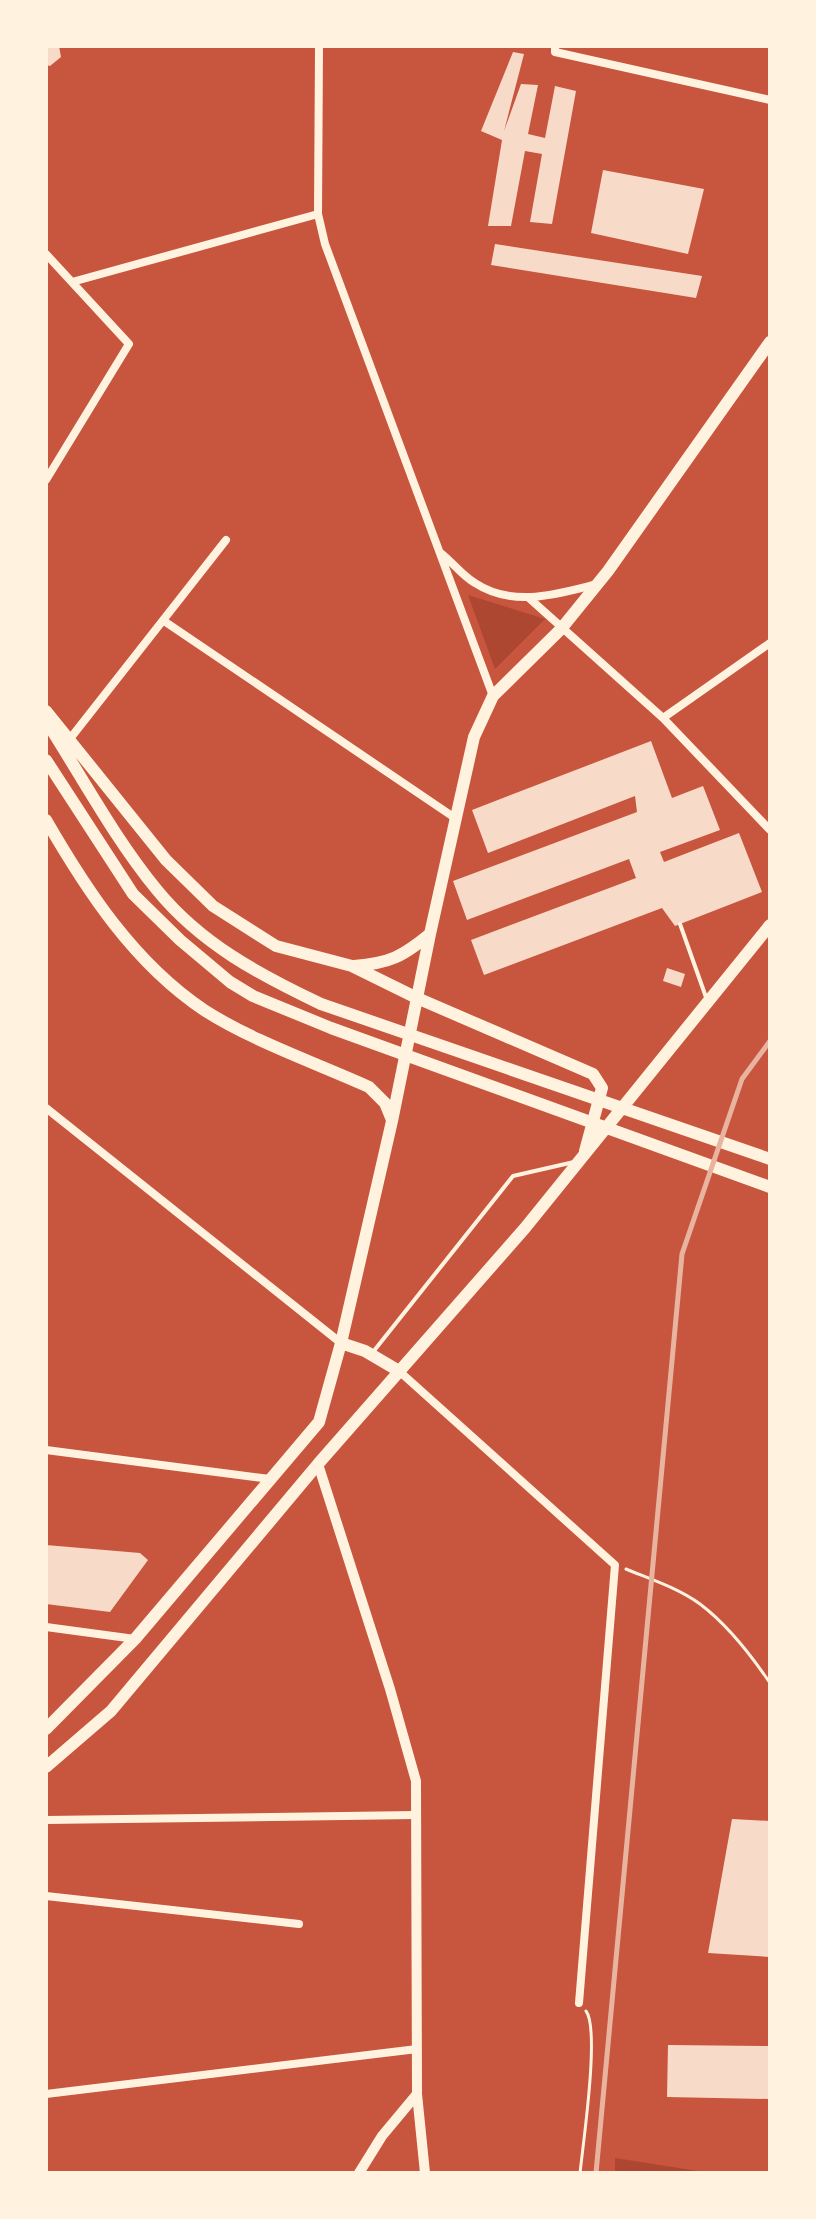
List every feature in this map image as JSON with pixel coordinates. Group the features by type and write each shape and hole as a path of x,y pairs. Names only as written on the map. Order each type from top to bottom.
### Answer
{"main road":[{"path":"46,1729 135,1639 319,1422 341,1343 392,1121 474,737 493,696 561,629 597,584 770,342"},
{"path":"46,711 166,860 213,906 276,946 352,966 417,998 593,1074 602,1088 581,1158"},
{"path":"46,721 157,891 212,942 257,973 321,1004 770,1159"},
{"path":"46,760 133,894 202,960 253,996 331,1028 770,1187"},
{"path":"46,820 108,917 138,954 203,1009 230,1025 369,1087 385,1103 392,1121"},
{"path":"46,1767 111,1711 318,1464 525,1228 770,925"},
{"path":"352,966 384,964 430,934"},
{"path":"341,1343 371,1354 399,1371"}],"street":[{"path":"319,46 318,214 325,244 493,696"},
{"path":"555,49 770,100"},
{"path":"72,282 318,214"},
{"path":"46,254 129,344 46,480"},
{"path":"69,740 226,540"},
{"path":"442,554 475,584 503,595 529,598 597,584"},
{"path":"529,598 663,718 770,830"},
{"path":"164,621 455,818"},
{"path":"663,718 770,643"},
{"path":"46,1108 341,1343"},
{"path":"399,1371 615,1565 579,2003"},
{"path":"46,1450 270,1479"},
{"path":"318,1464 416,1781 417,2094 425,2173"},
{"path":"46,1627 135,1639"},
{"path":"46,1820 415,1815"},
{"path":"46,1896 299,1924"},
{"path":"46,2094 417,2049"},
{"path":"359,2173 382,2136 417,2094"}],"lane":[{"path":"680,924 708,1002"},
{"path":"371,1354 513,1176 581,1158"}],"path":[{"path":"615,1565 665,1585 699,1604 750,1654 770,1683"},
{"path":"579,2003 592,2018 580,2173"}],"shaded area":[{"path":"468,595 545,619 495,669"},
{"path":"615,2158 711,2173 615,2173"}],"building":[{"path":"46,46 59,46 61,57 50,66 46,65"},
{"path":"513,52 524,54 504,131 521,84 538,85 528,134 545,138 555,86 576,91 552,224 530,222 542,154 525,151 511,226 488,226 502,140 481,131"},
{"path":"603,170 704,189 688,254 591,233"},
{"path":"495,244 702,276 696,298 491,265"},
{"path":"651,741 672,798 703,786 720,830 660,852 664,862 739,833 762,892 675,926 662,908 484,975 471,940 636,878 629,859 467,920 453,881 637,812 635,796 488,853 472,810"},
{"path":"667,968 685,974 681,987 663,981"},
{"path":"46,1545 140,1553 148,1560 110,1612 46,1604"},
{"path":"732,1819 770,1821 770,1957 708,1953"},
{"path":"668,2045 770,2046 770,2099 667,2097"}],"railway":[{"path":"596,2173 682,1254 742,1079 770,1041"}]}
